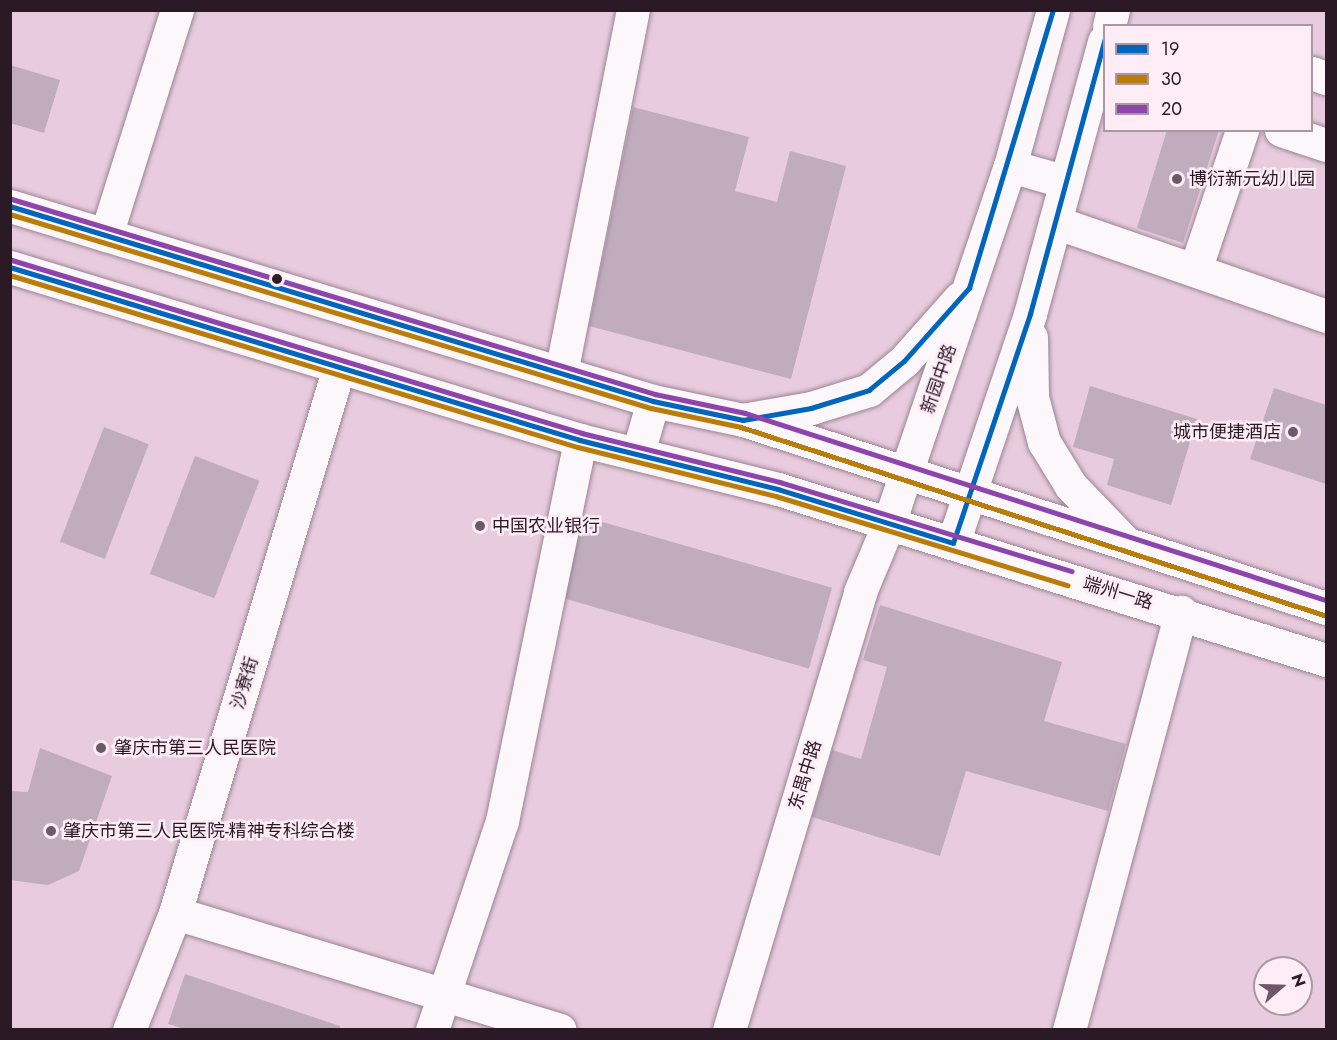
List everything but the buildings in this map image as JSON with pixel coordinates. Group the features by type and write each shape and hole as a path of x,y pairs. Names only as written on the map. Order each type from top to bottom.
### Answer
{"main road":[{"path":"106,235 177,10"},
{"path":"561,373 633,10"},
{"name":"新园中路","path":"889,523 1010,165 1053,10"},
{"path":"953,543 1030,314 1103,45"},
{"path":"1195,270 1241,132"},
{"path":"1287,132 1326,145"},
{"path":"1010,165 1066,182"},
{"path":"10,206 653,401 743,420 971,491 1185,565 1326,608"},
{"path":"1055,222 1326,316"},
{"name":"端州一路","path":"10,267 580,440 639,453 889,523 1181,612 1326,660"},
{"path":"743,420 811,408 869,390 904,362 969,288"},
{"path":"1030,314 1032,397 1044,442 1071,486 1130,546"},
{"name":"沙寮街","path":"129,1029 176,913 339,367"},
{"path":"639,453 653,401"},
{"path":"432,1029 502,821 580,440"},
{"name":"东禺中路","path":"729,1029 860,592 889,523"},
{"path":"1061,575 1075,527"},
{"path":"1069,1029 1181,612"},
{"path":"176,913 560,1029"}],"transit line":[{"name":"19","path":"10,206 653,401 743,420 811,408 869,390 904,361 969,288 1053,10"},
{"name":"19","path":"953,543 1030,314 1103,45"},
{"name":"20","path":"12,199 655,394 745,413 1326,600"},
{"name":"30","path":"10,214 651,408 741,427 1324,615"},
{"name":"20","path":"12,260 582,433 780,482 1072,571"},
{"name":"19","path":"10,267 580,440 778,489 953,543"},
{"name":"30","path":"10,275 578,447 776,496 1068,585"}],"place":[{"name":"博衍新元幼儿园","path":"1177,179"},
{"name":"城市便捷酒店","path":"1293,432"},
{"name":"中国农业银行","path":"480,526"},
{"name":"肇庆市第三人民医院","path":"101,748"},
{"name":"肇庆市第三人民医院-精神专科综合楼","path":"51,831"}]}
